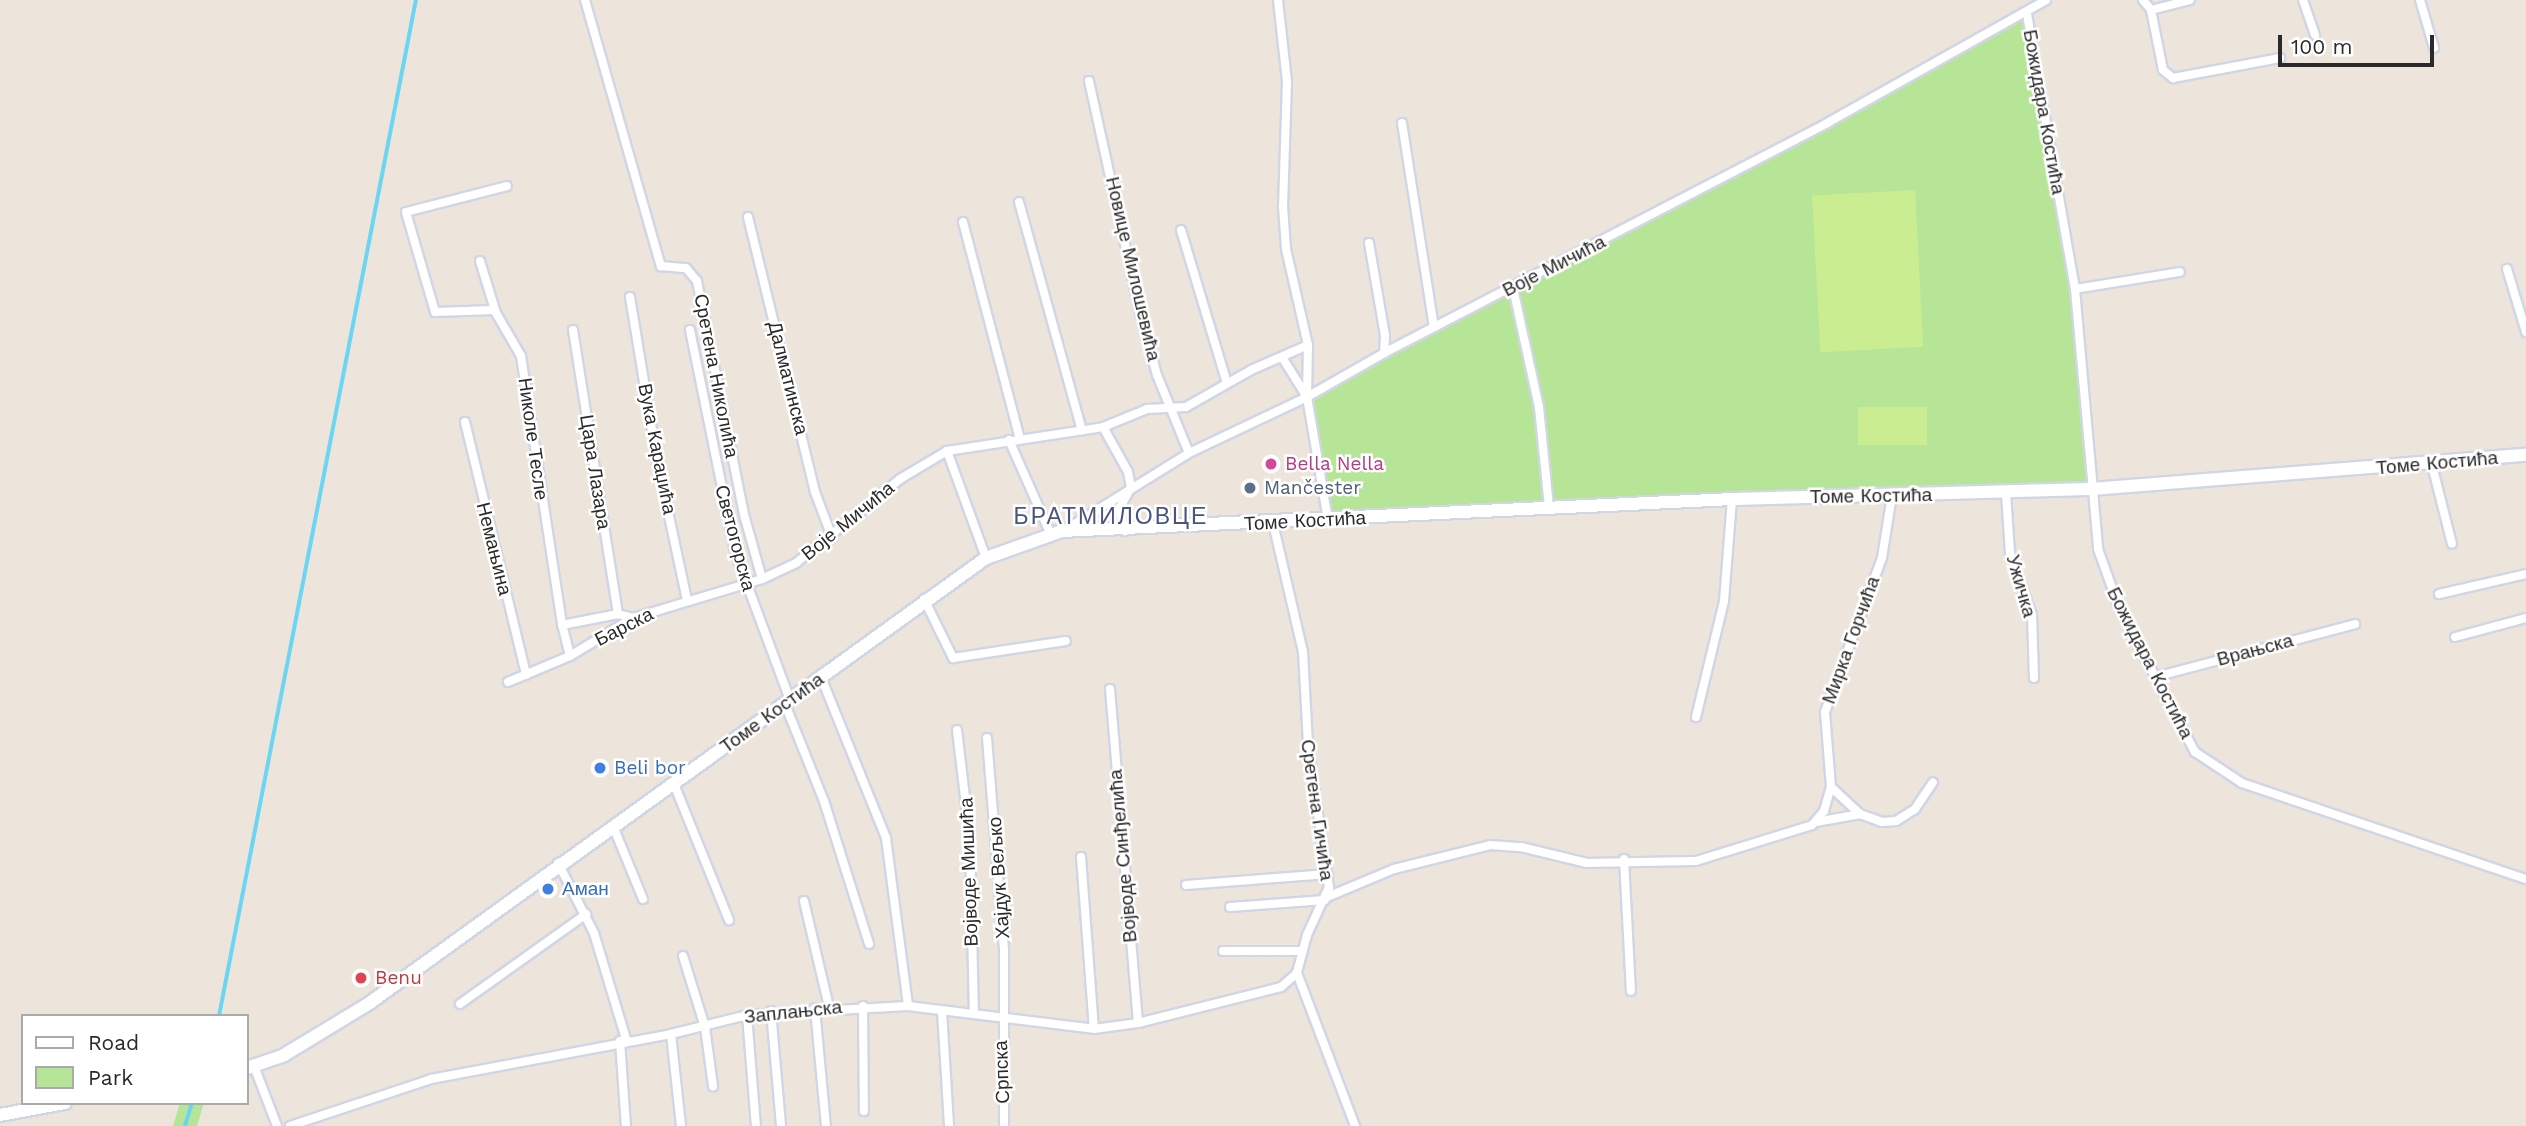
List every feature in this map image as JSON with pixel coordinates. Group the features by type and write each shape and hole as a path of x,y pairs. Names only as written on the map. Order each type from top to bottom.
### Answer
{"street":[{"name":"Сретена Николића","path":"584,0 661,266 686,268 697,281 745,518 762,579"},
{"path":"1278,0 1287,81 1283,206 1286,249 1308,345 1307,397 1328,520"},
{"path":"2143,0 2151,10 2163,71 2173,78 2280,58"},
{"path":"2151,10 2190,0"},
{"path":"2303,0 2315,34"},
{"path":"2420,0 2434,48"},
{"name":"Воје Мичића","path":"1057,533 1189,453 1307,397 1384,353 1513,288 2027,14 2041,2"},
{"name":"Божидара Костића","path":"2027,14 2075,289 2095,470 2091,489 2098,549 2109,585 2195,752 2226,775 2526,879"},
{"name":"Новице Милошевића","path":"1089,81 1140,313 1189,453"},
{"path":"1402,123 1434,327"},
{"path":"495,310 435,312 406,212 507,186"},
{"path":"1019,202 1082,430"},
{"name":"Далматинска","path":"748,217 815,492 832,537"},
{"path":"963,222 1020,439"},
{"path":"1181,230 1227,383"},
{"path":"1369,243 1385,336 1384,353"},
{"name":"Николе Тесле","path":"480,261 495,310 521,356 562,625 570,656"},
{"path":"2507,269 2526,332"},
{"path":"2075,289 2180,272"},
{"path":"1513,288 1539,407 1549,508"},
{"name":"Вука Караџића","path":"630,297 657,460 687,600"},
{"name":"Цара Лазара","path":"573,330 618,614"},
{"name":"Светогорска","path":"690,330 745,585 824,801 869,944"},
{"name":"Воје Мичића","path":"745,585 762,579 832,537 900,480 947,451 1102,427 1147,409 1186,407 1227,383 1308,345"},
{"path":"1282,357 1307,397"},
{"name":"Немањина","path":"465,422 526,675"},
{"path":"1102,427 1116,444 1131,486 1119,510 1125,531"},
{"path":"1009,440 1057,533"},
{"path":"947,451 986,558"},
{"name":"Томе Костића","path":"250,1067 284,1055 371,1003 558,863 674,784 924,599 986,558 1057,533 1732,499 2091,489 2432,465 2526,455"},
{"path":"2432,465 2452,544"},
{"name":"Ужичка","path":"2006,493 2010,553 2032,615 2034,678"},
{"name":"Мирка Горчића","path":"1813,823 1824,811 1831,787 1825,712 1882,558 1892,495"},
{"path":"1696,717 1724,601 1732,499"},
{"name":"Сретена Гичића","path":"1273,523 1303,652 1308,745 1328,874 1326,899 1301,951 1297,973"},
{"path":"2439,594 2526,574"},
{"name":"Барска","path":"508,682 570,656 633,618 745,585"},
{"path":"924,599 953,658 1066,641"},
{"path":"562,625 618,614 633,618"},
{"path":"2455,637 2526,618"},
{"name":"Врањска","path":"2155,677 2355,624"},
{"path":"821,677 886,838 908,1006"},
{"name":"Војводе Синђелића","path":"1110,689 1138,1023"},
{"name":"Војводе Мишића","path":"957,730 969,818 974,1014"},
{"name":"Хајдук Вељко","path":"987,738 1004,951 1001,1018"},
{"path":"1831,787 1860,814 1882,822 1896,821 1915,809 1933,782"},
{"path":"674,784 729,920"},
{"path":"1230,907 1326,899 1394,869 1490,845 1521,847 1587,863 1623,859 1696,861 1813,823 1860,814"},
{"path":"613,826 643,899"},
{"path":"1081,857 1094,1029"},
{"path":"1623,859 1631,991"},
{"path":"558,863 586,914 623,1040 626,1126"},
{"path":"1186,885 1328,874"},
{"path":"804,901 829,1007"},
{"path":"460,1004 586,914"},
{"path":"1223,951 1301,951"},
{"path":"683,956 705,1027 713,1086"},
{"path":"1297,973 1354,1126"},
{"name":"Заплањска","path":"290,1126 431,1079 623,1040 671,1034 771,1011 908,1006 1094,1029 1138,1023 1281,988 1297,973"},
{"path":"863,1006 864,1111"},
{"path":"815,1008 826,1126"},
{"path":"771,1011 780,1126"},
{"path":"942,1011 949,1126"},
{"path":"747,1015 756,1126"},
{"name":"Српска","path":"1001,1018 1004,1126"},
{"path":"671,1034 681,1126"},
{"path":"250,1067 277,1126"},
{"path":"0,1115 54,1105"}],"green space":[{"path":"2027,14 2075,289 2091,489 1328,520 1307,397"},
{"path":"1915,190 1923,347 1820,352 1812,195"},
{"path":"1858,407 1927,407 1927,445 1858,445"},
{"path":"179,1105 203,1105 197,1126 173,1126"}],"waterway":[{"path":"219,1014 416,0"},
{"path":"185,1126 191,1105"}],"place":[{"name":"Bella Nella","path":"1271,464"},
{"name":"Mančester","path":"1250,488"},
{"name":"Beli bor","path":"600,768"},
{"name":"Аман","path":"548,889"},
{"name":"Benu","path":"361,978"}],"district":[{"name":"БРАТМИЛОВЦЕ","path":"1111,517"}]}
